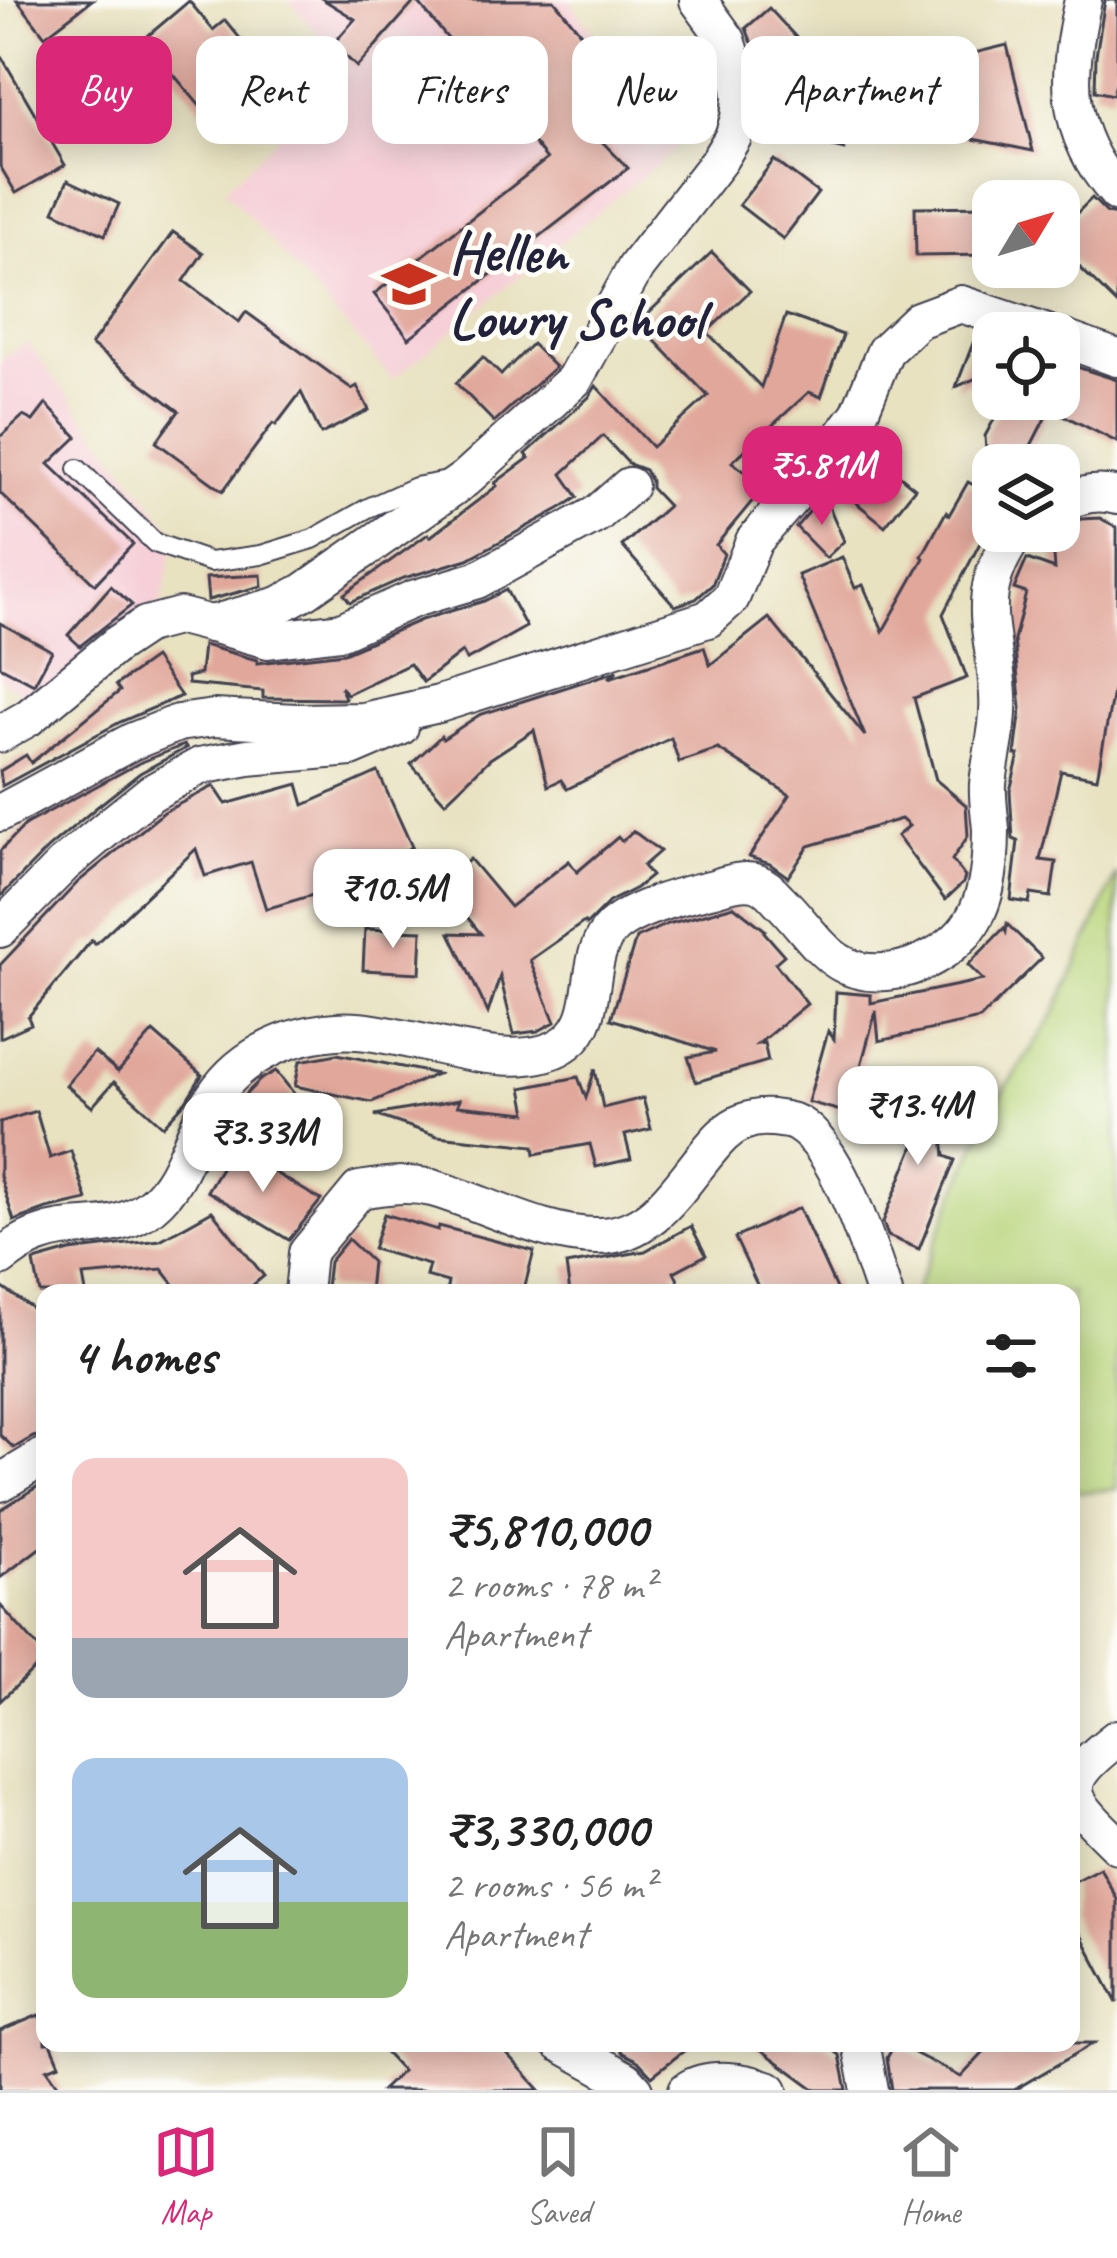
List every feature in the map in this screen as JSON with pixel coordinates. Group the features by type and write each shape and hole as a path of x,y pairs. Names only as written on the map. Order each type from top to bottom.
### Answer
{"street":[{"path":"211,624 279,605 305,591 465,479 574,380 636,267 719,160 740,118 739,78 727,40 698,0"},
{"path":"1083,0 1070,81 1073,115 1100,173 1117,193"},
{"path":"0,813 131,742 178,723 214,718 363,721 440,704 692,626 721,610 731,598 754,541 859,415 885,351 918,320 961,304 985,312"},
{"path":"1080,345 1117,358"},
{"path":"0,734 28,718 146,625 180,616 268,640 341,631 413,599 476,580 597,514 629,486"},
{"path":"1080,495 1117,496"},
{"path":"0,1258 42,1233 119,1224 150,1207 175,1181 210,1103 271,1045 334,1030 366,1030 514,1058 545,1053 567,1042 583,1023 605,937 623,920 663,902 751,881 763,884 832,960 853,970 875,974 902,970 932,958 975,920 985,895 991,834 988,787 999,724 988,588 1002,552"},
{"path":"0,928 111,825 151,794 200,766 351,748 440,704"},
{"path":"304,1284 307,1253 359,1190 399,1184 430,1188 574,1234 624,1232 670,1200 724,1134 746,1120 766,1117 797,1123 822,1148 853,1203 881,1284"},
{"path":"0,1483 36,1461"},
{"path":"1080,1770 1117,1738"},
{"path":"1080,1804 1117,1844"},
{"path":"576,2052 635,2090"},
{"path":"863,2052 870,2090"},
{"path":"688,2090 696,2084 724,2080 770,2090"}],"lane":[{"path":"78,469 155,544 210,562 261,555 314,539 415,487 465,479"}],"shaded area":[{"name":"Hellen Lowry School","path":"289,0 569,0 596,36 572,36 572,144 678,147 393,379 225,189 272,144 348,144 348,36 319,36"},
{"path":"26,342 176,535 162,602 36,703 0,678 0,362"}],"green space":[{"path":"1117,873 1117,1489 1080,1492 1080,1284 918,1284 989,1113 1055,1013"}],"building":[{"path":"17,0 92,0 45,36"},
{"path":"324,0 416,0 384,36 372,36 372,50 357,67 348,58 348,36 340,36 355,19"},
{"path":"416,0 554,0 583,36 572,36 572,144 604,144 628,168 409,338 374,294 547,159 535,144 548,144 548,36 446,36"},
{"path":"1105,0 1117,0 1113,95 1095,91"},
{"path":"189,1 213,30 225,20 238,36 196,36 196,101 172,73 172,36 148,36"},
{"path":"769,8 795,36 749,36 746,28"},
{"path":"1007,45 1033,151 979,140 979,52"},
{"path":"0,54 36,115 36,144 53,144 65,165 16,193 0,166"},
{"path":"774,160 818,193 783,239 739,205"},
{"path":"68,180 119,204 105,235 54,211"},
{"path":"1092,198 1107,213 1117,215 1117,304 1080,268 1080,210"},
{"path":"972,206 972,255 916,256 915,207"},
{"path":"173,232 203,253 184,281 239,322 246,312 352,389 357,386 369,410 321,434 301,392 223,491 156,442 179,411 91,345"},
{"path":"712,252 750,291 707,332 761,387 786,315 843,335 821,397 809,392 732,462 764,487 716,545 724,554 712,585 696,599 675,606 622,546 668,506 651,488 645,470 629,464 603,436 562,474 578,497 468,559 404,578 350,602 344,594 497,486 596,386 652,447 708,396 638,323"},
{"path":"532,344 555,367 494,422 456,383 483,357 501,375"},
{"path":"972,346 972,380 956,387"},
{"path":"1080,368 1117,380 1117,442 1073,420 1080,420"},
{"path":"46,404 77,437 49,464 133,544 95,584 0,493 0,437 23,416 33,421"},
{"path":"994,420 1044,420 1032,444 986,444"},
{"path":"863,446 915,488 885,526 833,484"},
{"path":"968,482 972,484 975,552 943,614 967,678 914,698 936,780 966,805 968,836 952,860 965,877 945,900 897,836 909,826 901,819 809,846 788,877 749,857 790,795 718,749 679,762 671,738 567,789 561,780 548,786 534,730 490,759 445,802 411,764 441,736 479,715 704,647 710,665 769,618 865,736 798,575 842,557 855,588 863,585 883,631 946,512 949,515"},
{"path":"824,495 844,541 826,558 796,527"},
{"path":"1100,518 1117,528 1117,670 1097,778 1061,771 1040,860 1056,862 1051,897 1031,894 1029,903 1011,900 1018,841 1013,839 1010,791 1019,755 1015,755 1021,708 1014,640 1026,593 1014,589 1027,559 1055,569 1054,552 1080,552 1081,519"},
{"path":"261,575 262,586 208,600 206,578"},
{"path":"111,586 132,605 80,646 68,635"},
{"path":"506,590 526,627 467,660 462,652 423,682 410,664 347,694 340,687 343,699 263,698 263,691 188,684 187,677 200,674 203,645 257,663 344,653"},
{"path":"0,623 52,651 34,684 0,666"},
{"path":"154,658 181,696 120,722 2,786 0,771 26,755 31,763 120,691 116,685"},
{"path":"186,748 140,773 97,807 0,897 0,851 26,824 141,762"},
{"path":"378,772 412,847 339,880 343,886 266,909 251,862 205,876 196,849 95,944 92,940 28,1017 31,1024 0,1038 0,965 78,882 164,812 214,786 226,804 298,784 304,805"},
{"path":"633,831 660,851 643,866 651,876 530,960 555,1022 538,1031 514,1034 500,976 488,1013 450,933 481,934 440,884 470,859 510,907 569,861 577,872 618,837 622,841"},
{"path":"734,906 765,930 784,955 775,963 807,1004 758,1044 764,1043 768,1061 696,1082 688,1057 716,1052 611,1019 636,938"},
{"path":"1007,924 1042,958 980,1019 879,1041 876,1011 848,1113 808,1102 828,1031 834,1039 836,992 871,995 871,1003 983,980 968,965 1004,928 1006,932"},
{"path":"365,929 422,931 420,973 363,970"},
{"path":"153,1032 202,1075 163,1126 114,1082 92,1107 66,1085 94,1052 118,1072"},
{"path":"337,1054 437,1074 372,1102 295,1086 300,1061"},
{"path":"595,1069 603,1108 643,1098 651,1129 625,1135 631,1159 596,1167 590,1144 535,1154 534,1146 437,1136 375,1115 459,1100 457,1106 527,1113 522,1088 578,1077 586,1098"},
{"path":"276,1071 295,1095 255,1124 238,1102"},
{"path":"938,1089 945,1156 955,1160 919,1249 888,1236 883,1222 924,1121 890,1125 886,1097"},
{"path":"36,1111 50,1158 71,1151 87,1200 14,1221 0,1176 0,1122"},
{"path":"233,1148 321,1200 289,1240 207,1191"},
{"path":"799,1208 834,1284 757,1284 735,1238"},
{"path":"212,1211 264,1276 254,1284 174,1284 162,1269 83,1276 84,1284 38,1284 34,1262 38,1260 70,1251 160,1240"},
{"path":"384,1214 534,1251 525,1284 448,1284 426,1276 429,1265 373,1249"},
{"path":"691,1226 706,1255 674,1272 680,1284 569,1284 566,1265 645,1251"},
{"path":"348,1239 372,1262 370,1284 326,1284 329,1262"},
{"path":"0,1286 36,1311 36,1436 14,1448 0,1435"},
{"path":"36,1488 36,1551 0,1578 0,1510"},
{"path":"0,1605 36,1645 36,1667 0,1701"},
{"path":"1100,1868 1117,1899 1117,2003 1080,1933 1080,1878"},
{"path":"36,2016 36,2052 55,2052 60,2064 47,2069 62,2090 0,2090 0,2031"},
{"path":"384,2052 505,2052 540,2090 382,2090 402,2071"},
{"path":"622,2052 683,2052 652,2076"},
{"path":"764,2052 836,2052 847,2090 816,2090"},
{"path":"890,2052 912,2052 961,2077 985,2052 1079,2052 1014,2090 892,2090"}],"place":[{"name":"Hellen Lowry School","path":"409,284"}]}
